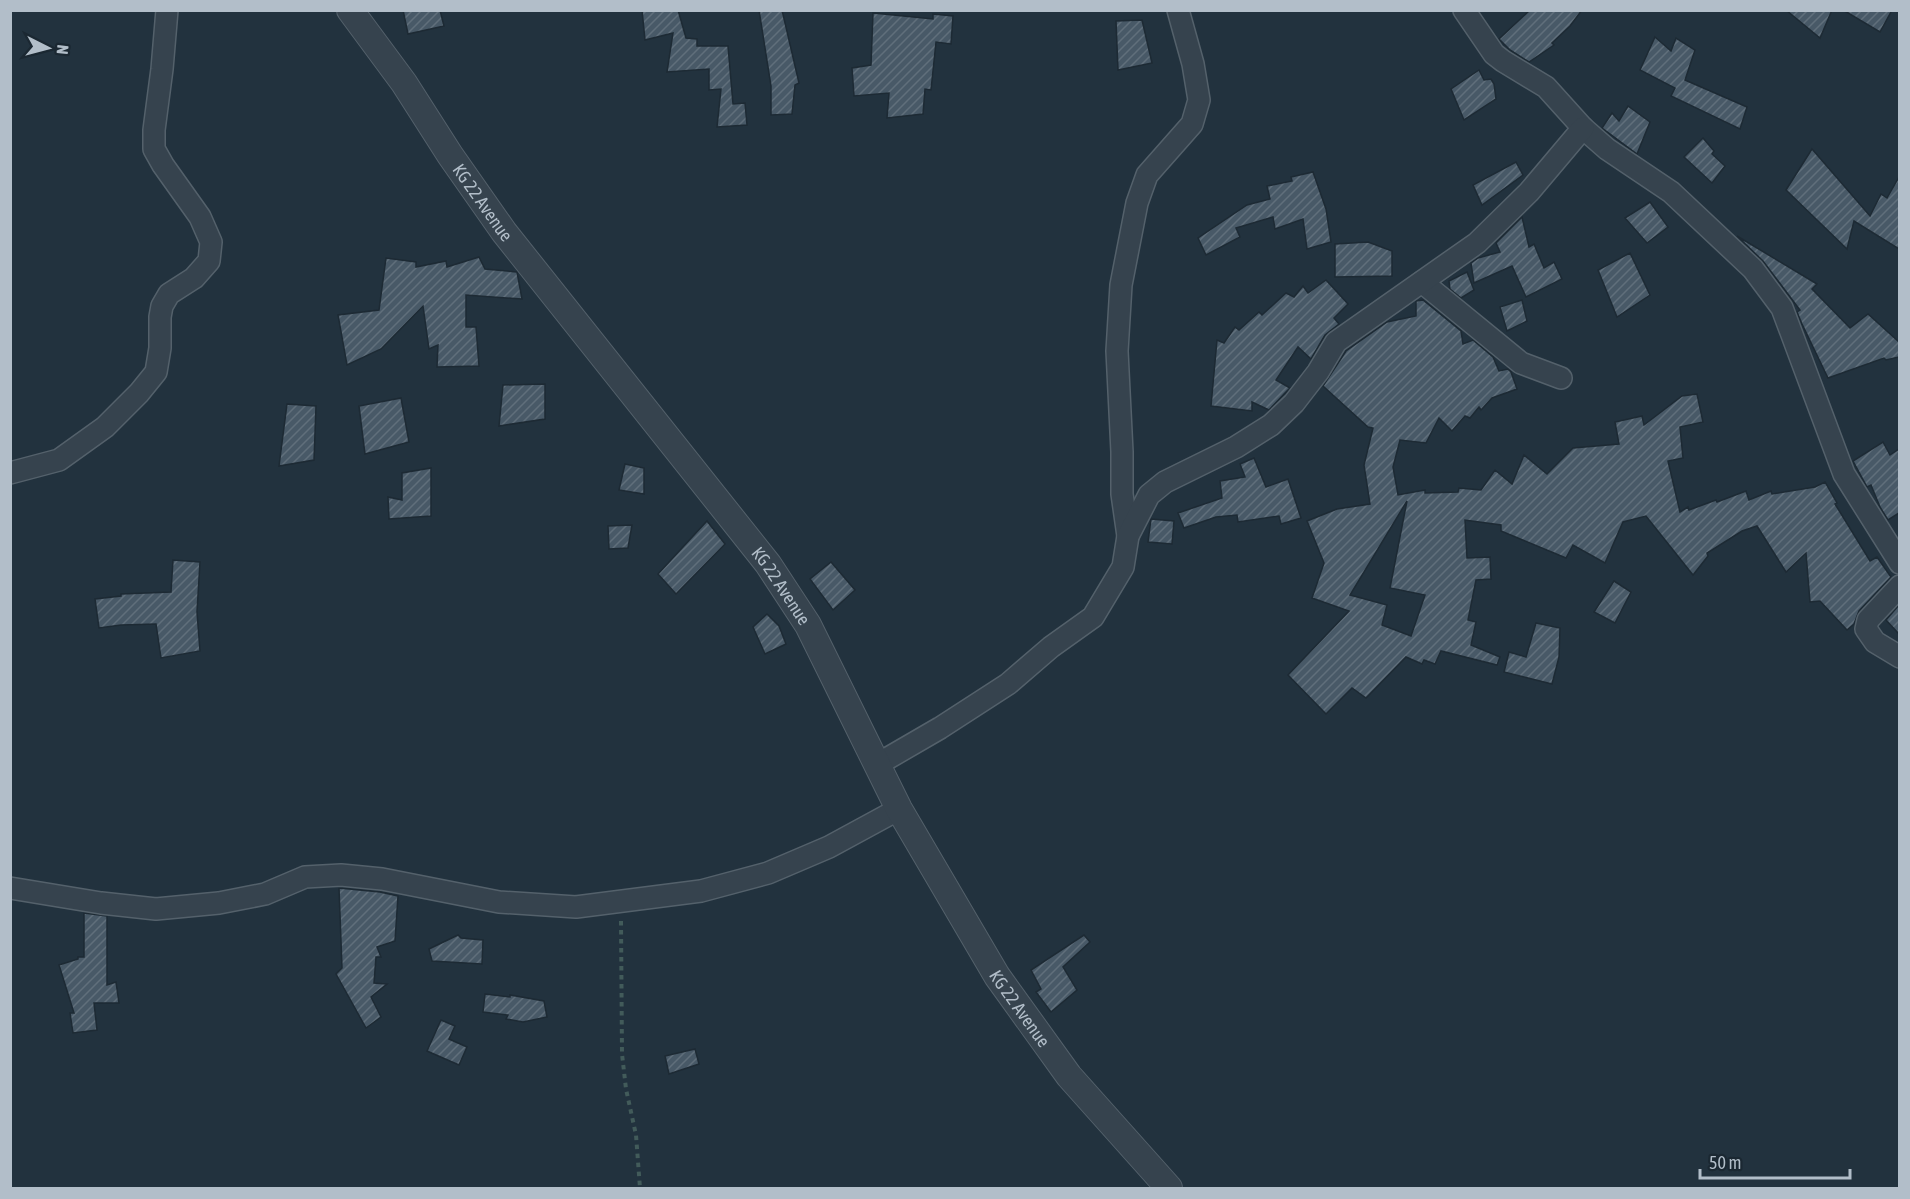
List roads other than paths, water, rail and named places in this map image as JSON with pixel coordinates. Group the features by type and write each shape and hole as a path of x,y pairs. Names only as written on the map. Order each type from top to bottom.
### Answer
{"street":[{"path":"10,473 59,460 105,427 139,393 156,372 160,348 162,306 169,294 194,278 209,261 211,242 200,217 154,149 167,10"},
{"name":"KG 22 Avenue","path":"350,10 404,83 450,155 504,232 768,564 808,625 899,809 1004,985 1069,1076 1169,1188"},
{"path":"878,764 940,728 1008,684 1051,647 1093,617 1123,567 1128,536 1122,494 1117,351 1120,285 1137,203 1147,175 1192,124 1199,100 1193,64 1178,10"},
{"path":"1464,10 1494,54 1503,62 1546,87 1583,128 1607,149 1671,192 1753,269 1782,308 1844,474 1899,563"},
{"path":"1128,536 1149,495 1165,482 1236,447 1270,425 1294,403 1318,372 1336,342 1477,243 1529,192 1583,128"},
{"path":"1422,282 1521,363 1561,378"},
{"path":"1899,586 1868,620 1866,629 1875,642 1899,657"},
{"path":"10,888 101,903 156,909 231,901 266,894 305,877 341,875 382,879 499,902 576,908 701,891 768,873 829,847 899,809"}]}
